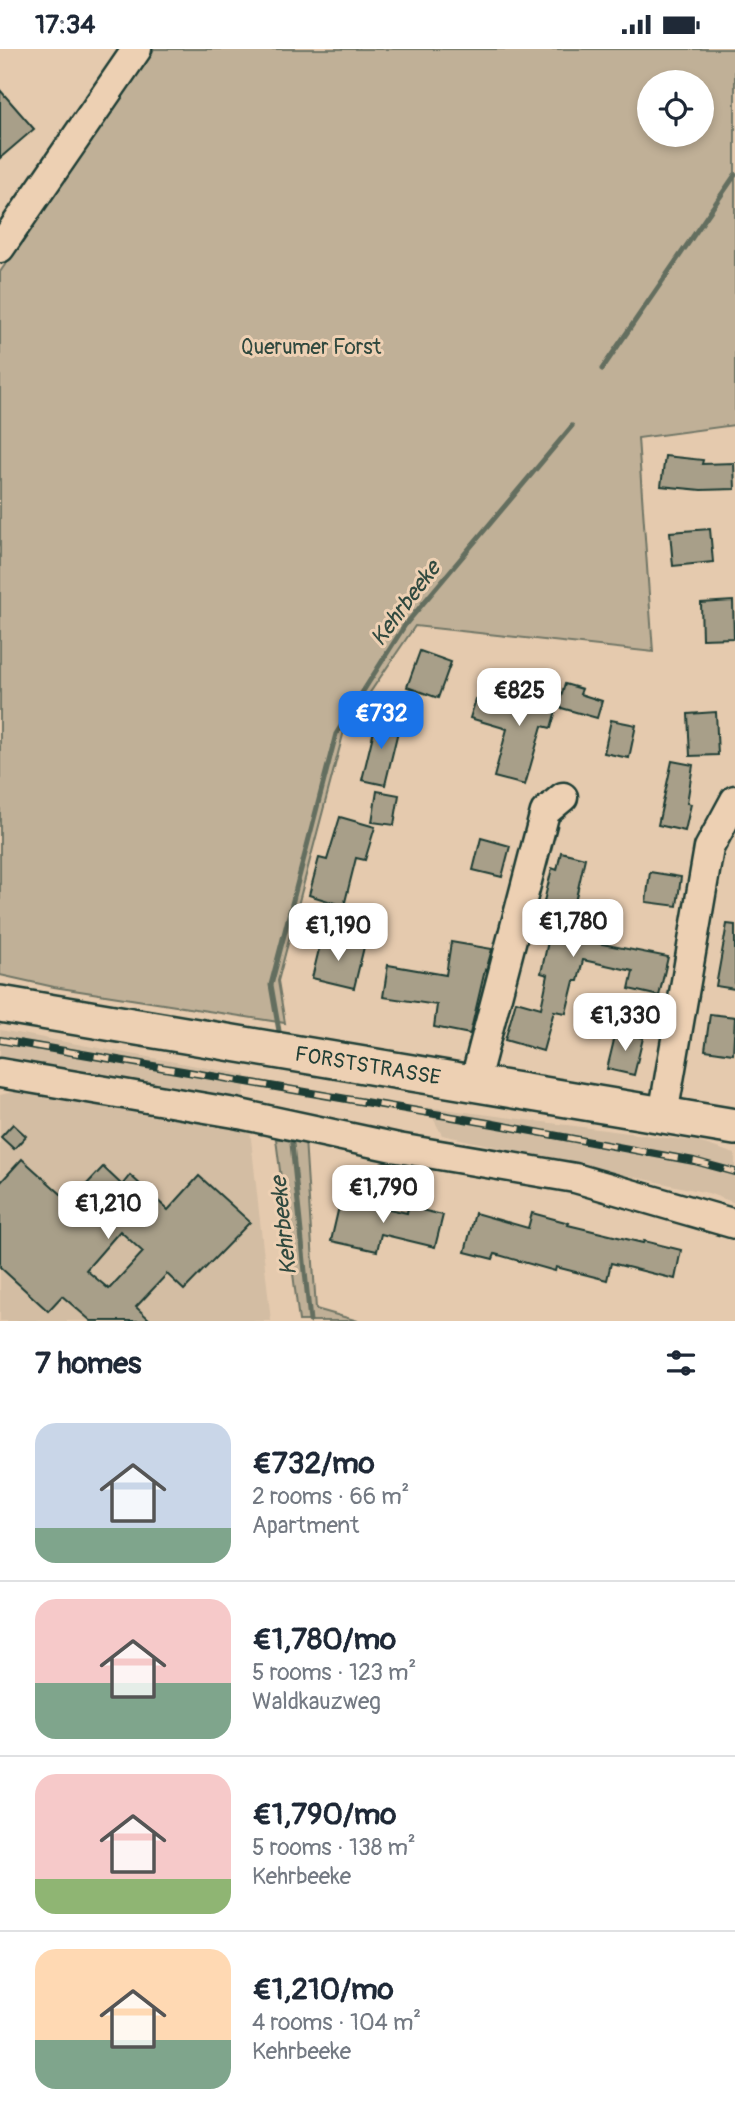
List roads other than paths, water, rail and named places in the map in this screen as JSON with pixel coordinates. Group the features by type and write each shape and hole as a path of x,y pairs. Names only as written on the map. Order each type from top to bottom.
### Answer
{"main road":[{"name":"FORSTSTRASSE","path":"0,1004 735,1127"}],"street":[{"path":"0,248 137,49"},
{"path":"474,1084 545,812 563,797"},
{"path":"663,1115 709,848 735,800"},
{"path":"0,1073 248,1115 398,1148 575,1178 735,1224"}],"waterway":[{"name":"Kehrbeeke","path":"602,369 735,175"},
{"name":"Kehrbeeke","path":"279,1031 271,985 336,734 405,625 572,426"},
{"name":"Kehrbeeke","path":"291,1134 310,1321"}],"railway":[{"path":"0,1040 488,1123 694,1161 735,1172"}],"park label":[{"name":"Querumer Forst","path":"311,347"}]}
